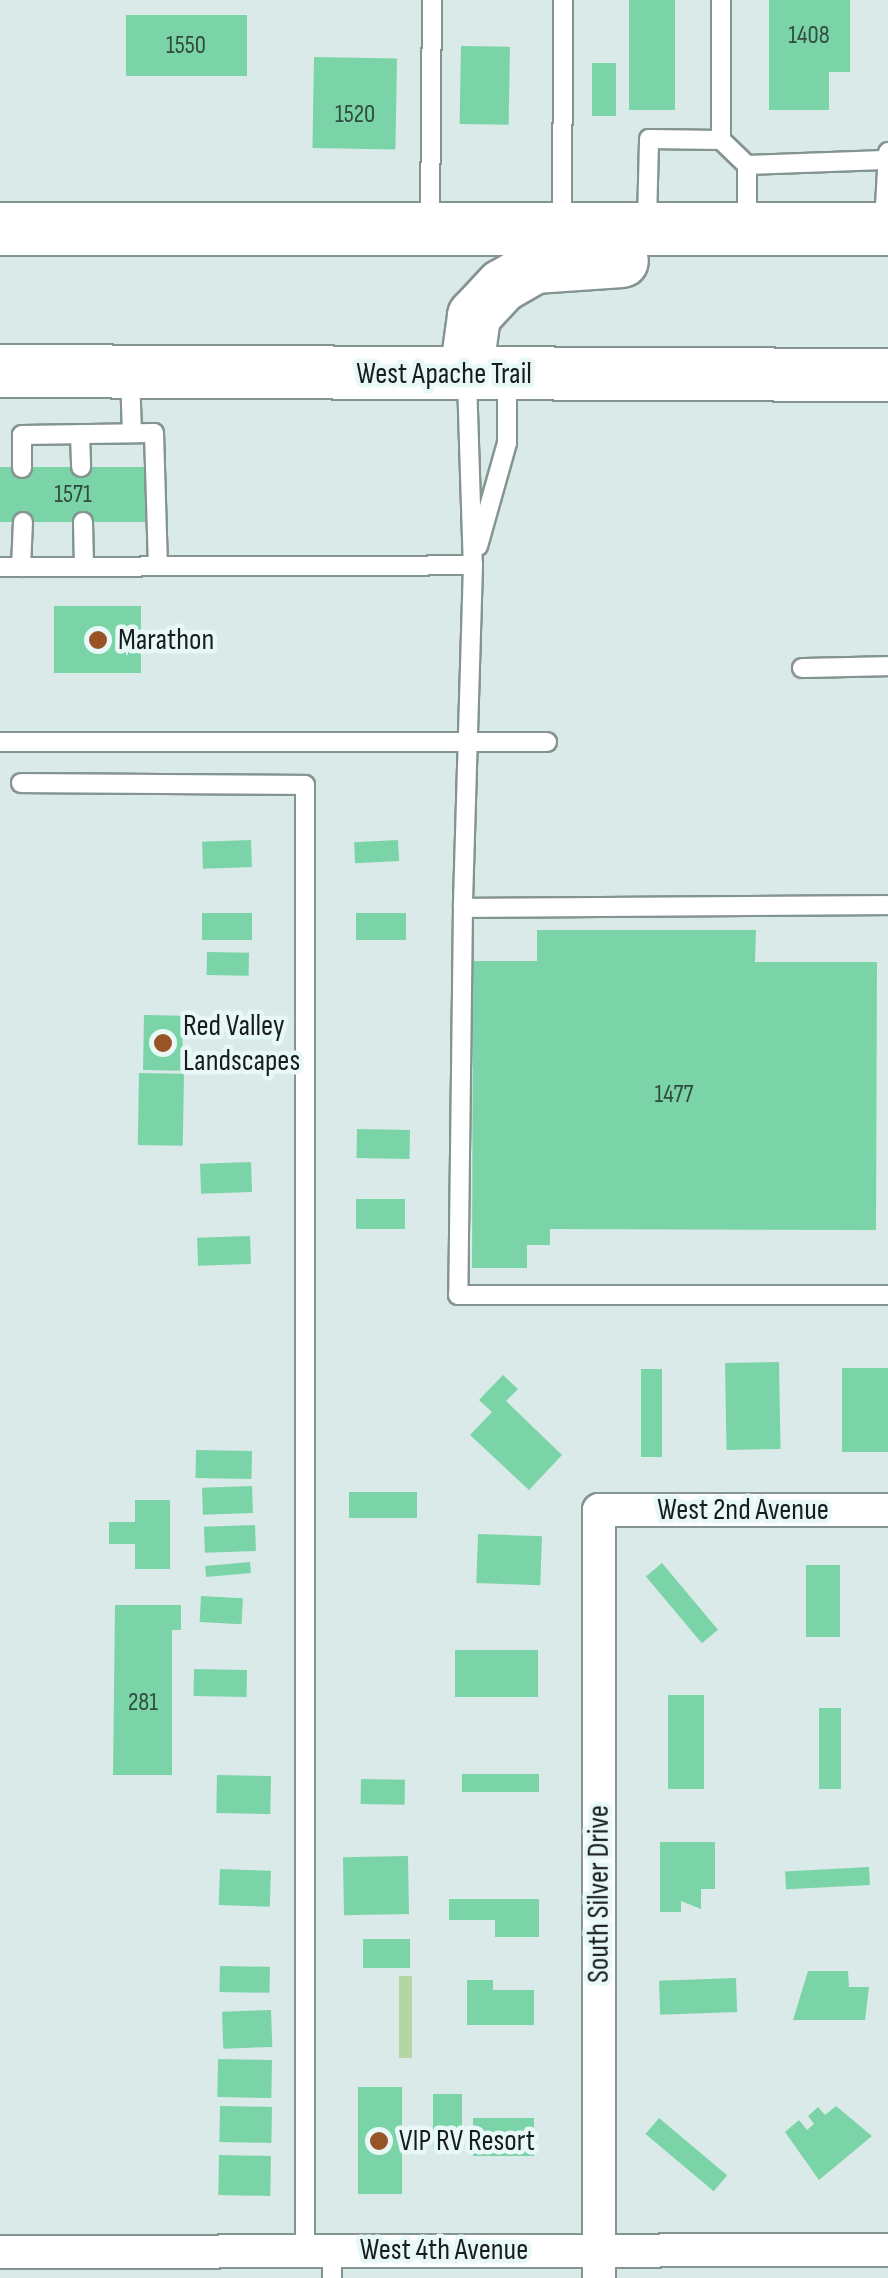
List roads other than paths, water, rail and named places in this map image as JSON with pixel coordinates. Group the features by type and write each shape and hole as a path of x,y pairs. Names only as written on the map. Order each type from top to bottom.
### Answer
{"main road":[{"path":"0,229 886,229"},
{"path":"487,374 474,316 502,286 535,267 812,256 886,229"},
{"name":"West Apache Trail","path":"0,371 888,376"}],"street":[{"name":"West 2nd Avenue","path":"598,1510 888,1510"},
{"name":"South Silver Drive","path":"598,1510 599,2264"},
{"name":"West 4th Avenue","path":"0,2252 599,2264 888,2250"}],"lane":[{"path":"430,229 432,0"},
{"path":"562,229 564,0"},
{"path":"720,0 721,140"},
{"path":"647,229 649,139 721,140 747,165 746,229"},
{"path":"747,165 886,156 886,229"},
{"path":"130,372 132,433"},
{"path":"487,374 472,565 458,1295 888,1295"},
{"path":"472,565 507,443 487,374"},
{"path":"22,468 22,436 154,433 158,565"},
{"path":"80,434 81,467"},
{"path":"22,567 23,522"},
{"path":"83,522 84,566"},
{"path":"0,567 472,565"},
{"path":"802,668 888,666"},
{"path":"0,742 547,742"},
{"path":"22,783 305,784 323,2260"},
{"path":"463,908 888,905"}],"place":[{"name":"Marathon","path":"98,640"},
{"name":"Red Valley Landscapes","path":"163,1043"},
{"name":"VIP RV Resort","path":"379,2141"}]}
